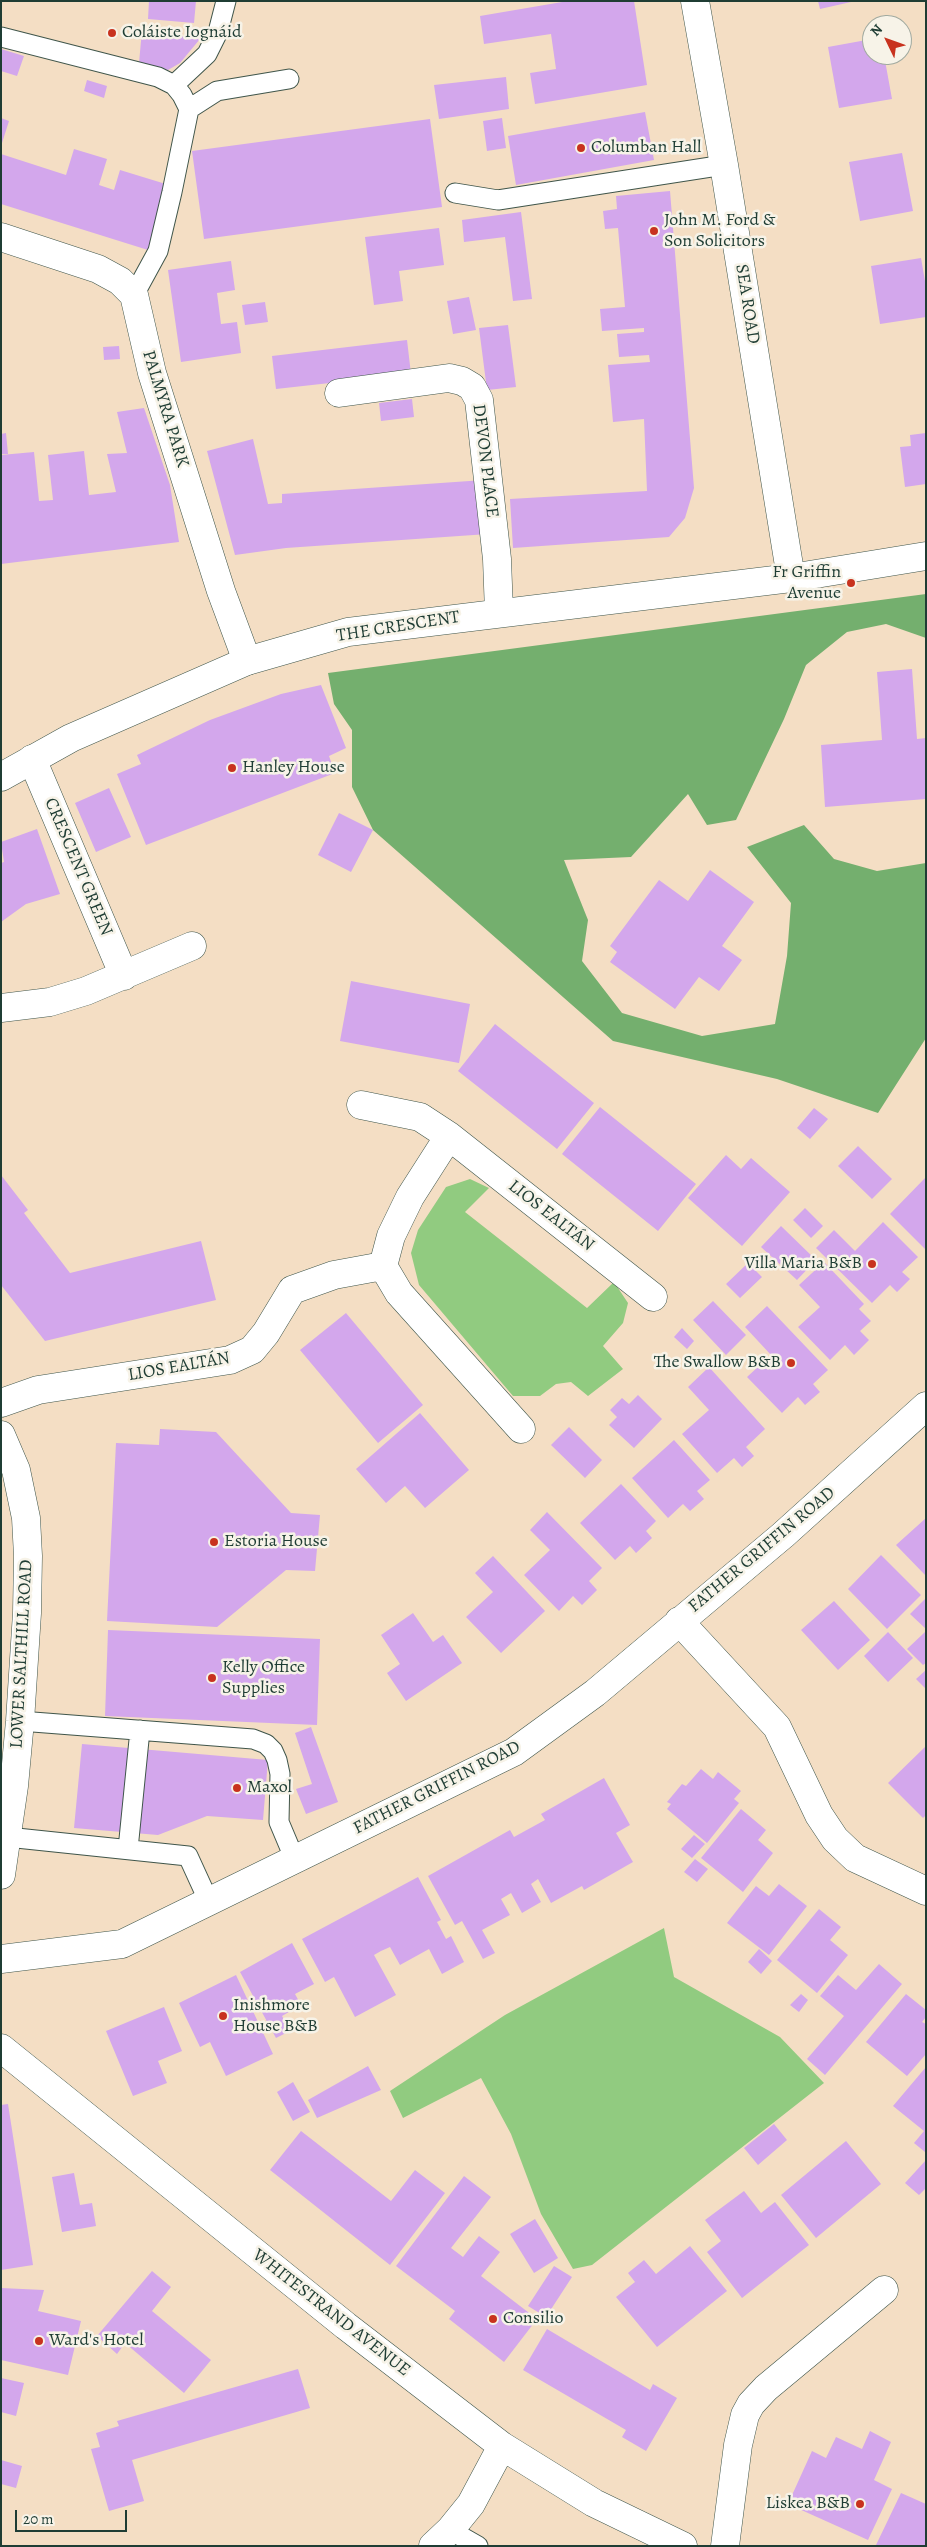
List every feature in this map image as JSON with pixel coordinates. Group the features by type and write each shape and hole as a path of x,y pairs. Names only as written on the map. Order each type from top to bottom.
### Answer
{"street":[{"name":"SEA ROAD","path":"695,1 724,165 791,578"},
{"path":"1,237 98,269 120,281 134,295"},
{"name":"PALMYRA PARK","path":"134,295 155,382 221,591 247,661"},
{"name":"DEVON PLACE","path":"339,393 449,378 472,386 479,400 497,559 499,612"},
{"name":"THE CRESCENT","path":"1,777 72,738 247,661 348,632 499,612 791,578 926,556"},
{"name":"CRESCENT GREEN","path":"32,759 124,976"},
{"path":"1,1008 50,1002 124,976 192,946"},
{"name":"LIOS EALTÁN","path":"361,1105 420,1117 450,1136 652,1297"},
{"path":"450,1136 410,1196 391,1236 383,1266 399,1293 521,1429"},
{"name":"LIOS EALTÁN","path":"1,1403 38,1390 230,1360 252,1350 266,1333 292,1290 334,1275 383,1266"},
{"name":"FATHER GRIFFIN ROAD","path":"1,1959 122,1944 514,1752 595,1693 783,1535 926,1406"},
{"name":"LOWER SALTHILL ROAD","path":"1,1436 16,1470 26,1518 27,1613 20,1721 1,1875"},
{"path":"679,1621 778,1727 819,1815 835,1838 855,1858 926,1891"},
{"name":"WHITESTRAND AVENUE","path":"1,2048 323,2308 502,2446 594,2503 683,2546"},
{"path":"725,2546 738,2444 745,2415 751,2404 766,2388 884,2290"},
{"path":"442,2538 471,2504 502,2446"}],"lane":[{"path":"174,85 207,54 218,32 226,1"},
{"path":"1,37 158,77 174,85 189,109 158,251 134,295"},
{"path":"189,109 217,92 290,79"},
{"path":"455,193 498,200 724,165"},
{"path":"20,1721 253,1739 266,1744 274,1751 280,1774 280,1822 295,1860"},
{"path":"128,1850 140,1730"},
{"path":"7,1837 188,1856 209,1902"},
{"path":"442,2538 478,2546"}],"green space":[{"path":"926,594 926,638 886,624 847,632 806,665 784,719 736,820 707,825 688,794 631,857 564,860 588,920 582,961 622,1013 702,1036 775,1024 787,956 791,903 747,847 804,825 834,859 877,871 926,863 926,1038 878,1113 777,1079 613,1041 373,830 352,787 352,730 334,704 328,673"},
{"path":"470,1179 489,1188 465,1212 587,1308 614,1282 628,1303 623,1323 603,1346 623,1369 588,1396 571,1382 556,1384 540,1396 513,1396 419,1285 411,1253 418,1230 446,1187"},
{"path":"664,1928 674,1977 780,2037 824,2083 592,2265 573,2269 541,2214 511,2134 481,2078 403,2118 390,2091 505,2015"}],"building":[{"path":"149,1 196,1 194,23 148,19"},
{"path":"568,1 634,1 647,85 535,104 530,73 556,69 551,34 484,44 480,16"},
{"path":"818,1 851,1 851,2 820,9"},
{"path":"142,30 200,39 180,63 168,70 139,63"},
{"path":"862,41 862,65 886,65 892,99 839,108 828,47"},
{"path":"1,49 24,56 17,76 1,71"},
{"path":"506,77 509,109 439,119 434,85"},
{"path":"87,80 107,86 104,98 84,91"},
{"name":"Columban Hall","path":"645,112 654,160 516,185 508,136"},
{"path":"1,118 9,121 2,143 1,143"},
{"path":"502,118 506,148 487,151 483,121"},
{"path":"430,119 442,207 204,239 192,151"},
{"path":"74,149 107,159 99,185 114,190 120,170 169,185 148,250 1,204 1,154 66,175"},
{"path":"902,153 913,211 860,221 849,162"},
{"path":"670,191 694,488 685,518 669,537 513,548 510,499 647,491 644,419 613,422 608,365 650,362 649,355 619,357 617,334 644,332 644,328 602,331 600,309 625,307 618,228 605,229 603,211 617,209 616,196"},
{"path":"521,212 532,299 513,301 505,237 464,242 462,220"},
{"path":"439,228 444,265 399,271 403,301 374,305 365,237"},
{"path":"921,258 926,287 926,317 880,324 871,266"},
{"path":"231,261 235,290 217,293 221,324 237,322 241,353 181,362 168,270"},
{"path":"469,297 476,330 453,334 447,301"},
{"path":"265,302 268,322 245,325 242,305"},
{"path":"508,325 516,387 487,390 479,328"},
{"path":"407,340 411,374 276,389 272,356"},
{"path":"119,346 120,359 104,360 103,347"},
{"path":"412,399 414,417 381,421 379,403"},
{"path":"144,408 170,485 179,542 1,564 1,455 34,452 39,501 53,500 48,455 84,451 89,495 116,492 107,454 127,453 117,412"},
{"path":"6,433 8,454 1,454 1,434"},
{"path":"926,433 926,484 905,487 900,447 911,446 910,435"},
{"path":"253,439 268,504 282,503 282,494 484,480 488,534 286,548 235,555 207,451"},
{"path":"912,669 917,739 926,738 926,799 825,807 821,745 882,740 877,672"},
{"name":"Hanley House","path":"321,685 346,748 329,756 335,773 146,845 117,774 141,764 137,755 210,720 281,694"},
{"path":"109,788 131,837 96,852 75,803"},
{"path":"339,813 373,830 351,872 318,855"},
{"path":"37,829 60,894 26,904 1,922 1,863 4,862 1,842"},
{"path":"710,870 754,902 722,946 742,960 719,991 699,977 675,1009 610,962 617,952 610,946 659,880 688,901"},
{"path":"351,981 470,1004 459,1063 340,1041"},
{"path":"495,1024 594,1103 557,1149 458,1071"},
{"path":"600,1107 696,1184 658,1231 562,1154"},
{"path":"814,1108 828,1119 810,1139 797,1128"},
{"path":"858,1146 892,1179 872,1199 838,1166"},
{"path":"726,1155 741,1169 751,1158 790,1192 742,1246 688,1198"},
{"path":"1,1175 28,1210 24,1213 70,1273 201,1241 216,1300 45,1341 1,1285"},
{"path":"926,1177 926,1250 890,1214"},
{"path":"805,1208 823,1226 811,1238 793,1220"},
{"name":"Villa Maria B&B","path":"883,1222 918,1257 902,1272 910,1279 897,1292 890,1285 872,1303 816,1248 834,1230 855,1251"},
{"path":"781,1226 816,1260 797,1280 761,1247"},
{"path":"824,1262 864,1304 859,1309 871,1321 860,1331 869,1340 854,1355 845,1345 830,1360 798,1327 820,1307 799,1285"},
{"path":"748,1263 762,1277 740,1298 726,1284"},
{"path":"713,1301 746,1335 726,1355 693,1320"},
{"name":"The Swallow B&B","path":"767,1306 828,1370 813,1384 820,1392 805,1405 798,1397 782,1413 747,1377 771,1355 745,1327"},
{"path":"346,1313 423,1405 378,1443 300,1350"},
{"path":"682,1328 694,1341 687,1349 674,1337"},
{"path":"709,1367 765,1429 746,1447 754,1456 742,1467 734,1458 717,1473 682,1434 709,1410 688,1387"},
{"path":"638,1395 662,1419 634,1448 609,1425 617,1417 610,1410 622,1398 629,1404"},
{"path":"420,1413 469,1470 425,1508 405,1486 386,1503 356,1469"},
{"path":"569,1427 602,1460 585,1478 551,1445"},
{"name":"Estoria House","path":"160,1429 216,1432 291,1513 320,1515 315,1571 286,1570 217,1627 107,1621 116,1443 159,1445"},
{"path":"674,1440 710,1480 697,1491 704,1499 690,1511 683,1504 668,1518 632,1478"},
{"path":"621,1484 656,1521 646,1531 652,1538 636,1553 630,1546 615,1560 580,1523"},
{"path":"547,1512 602,1568 589,1581 597,1590 582,1605 573,1596 559,1611 524,1575 550,1550 530,1530"},
{"path":"926,1518 926,1576 896,1545"},
{"path":"881,1555 921,1595 887,1629 848,1589"},
{"path":"493,1556 545,1611 501,1653 466,1617 493,1592 475,1573"},
{"path":"926,1598 926,1629 910,1614"},
{"path":"834,1601 870,1640 838,1670 801,1630"},
{"path":"413,1613 433,1642 443,1635 462,1663 406,1701 387,1673 400,1664 381,1635"},
{"name":"Kelly Office Supplies","path":"108,1630 320,1639 317,1725 105,1716"},
{"path":"888,1632 913,1658 888,1682 864,1656"},
{"path":"925,1632 926,1663 923,1665 907,1649"},
{"path":"926,1670 926,1689 916,1679"},
{"path":"311,1727 338,1802 306,1814 296,1789 312,1784 295,1733"},
{"name":"Maxol","path":"82,1744 268,1760 263,1820 207,1816 158,1835 74,1828"},
{"path":"926,1746 926,1815 923,1818 888,1783"},
{"path":"701,1769 713,1779 718,1772 741,1791 734,1799 739,1803 707,1843 667,1809 671,1804 667,1802 682,1784 686,1786"},
{"path":"604,1778 630,1825 616,1833 633,1862 584,1890 582,1886 551,1903 538,1879 531,1884 541,1902 522,1913 511,1893 501,1899 510,1915 482,1930 495,1953 483,1959 462,1921 455,1925 428,1876 510,1830 514,1837 545,1820 541,1814"},
{"path":"741,1809 766,1830 758,1840 773,1853 743,1892 701,1858"},
{"path":"694,1835 705,1844 692,1858 681,1849"},
{"path":"695,1859 708,1869 697,1882 684,1872"},
{"path":"418,1877 441,1920 437,1922 446,1939 451,1936 464,1962 442,1974 429,1949 400,1965 390,1947 381,1951 374,1955 396,1995 355,2017 334,1977 325,1982 302,1939"},
{"path":"779,1884 807,1906 769,1955 727,1923 756,1886 769,1896"},
{"path":"819,1909 841,1927 830,1940 848,1955 817,1993 777,1960"},
{"path":"292,1943 314,1984 295,1994 301,2005 282,2016 290,2031 276,2038 240,1972"},
{"path":"759,1949 772,1961 761,1974 748,1962"},
{"path":"879,1964 902,1984 825,2075 807,2059 844,2016 820,1996 838,1975 856,1990"},
{"path":"236,1975 273,2054 226,2076 210,2042 200,2047 179,2003"},
{"path":"801,1994 808,2000 799,2012 790,2005"},
{"path":"906,1994 926,2010 926,2017 922,2022 926,2024 926,2054 907,2076 866,2042"},
{"path":"164,2007 182,2051 158,2061 167,2083 133,2096 106,2031"},
{"path":"368,2066 381,2090 317,2118 308,2100"},
{"path":"926,2067 925,2152 914,2143 924,2131 893,2106"},
{"path":"293,2082 310,2112 293,2121 277,2092"},
{"path":"8,2104 33,2265 1,2270 1,2105"},
{"path":"774,2124 787,2140 758,2165 744,2148"},
{"path":"301,2131 391,2201 415,2170 445,2193 390,2265 270,2170"},
{"path":"846,2141 881,2184 816,2238 781,2195"},
{"path":"926,2160 926,2188 919,2195 905,2183"},
{"path":"74,2173 80,2205 92,2203 96,2226 62,2232 52,2177"},
{"path":"464,2176 491,2197 451,2248 463,2257 479,2236 500,2252 481,2276 537,2319 504,2362 449,2319 455,2311 396,2266"},
{"path":"744,2191 761,2213 775,2202 809,2245 742,2298 707,2252 721,2241 705,2220"},
{"path":"535,2219 558,2258 534,2273 510,2234"},
{"path":"690,2246 727,2291 657,2347 616,2297 635,2282 628,2273 644,2260 656,2274"},
{"path":"554,2266 572,2277 546,2317 528,2306"},
{"path":"152,2271 171,2287 152,2311 211,2360 184,2393 125,2343 117,2354 97,2336"},
{"name":"Ward's Hotel","path":"1,2288 44,2290 38,2311 81,2321 68,2375 1,2360"},
{"path":"547,2329 650,2390 653,2384 677,2398 646,2451 622,2437 626,2430 523,2370"},
{"path":"298,2369 310,2408 132,2460 144,2501 109,2511 91,2449 100,2447 96,2433 119,2426 117,2421"},
{"path":"1,2378 24,2383 16,2416 1,2412"},
{"path":"870,2431 891,2442 874,2480 892,2489 868,2540 788,2504 812,2451 826,2458 836,2437 862,2449"},
{"path":"1,2460 22,2466 16,2488 1,2484"},
{"path":"901,2493 926,2504 926,2546 876,2545"}],"place":[{"name":"Coláiste Iognáid","path":"112,33"},
{"name":"Columban Hall","path":"581,148"},
{"name":"John M. Ford & Son Solicitors","path":"654,231"},
{"name":"Fr Griffin Avenue","path":"851,583"},
{"name":"Hanley House","path":"232,768"},
{"name":"Villa Maria B&B","path":"872,1264"},
{"name":"The Swallow B&B","path":"791,1363"},
{"name":"Estoria House","path":"214,1542"},
{"name":"Kelly Office Supplies","path":"212,1678"},
{"name":"Maxol","path":"237,1788"},
{"name":"Inishmore House B&B","path":"223,2016"},
{"name":"Consilio","path":"493,2319"},
{"name":"Ward's Hotel","path":"39,2341"},
{"name":"Liskea B&B","path":"860,2504"}]}
